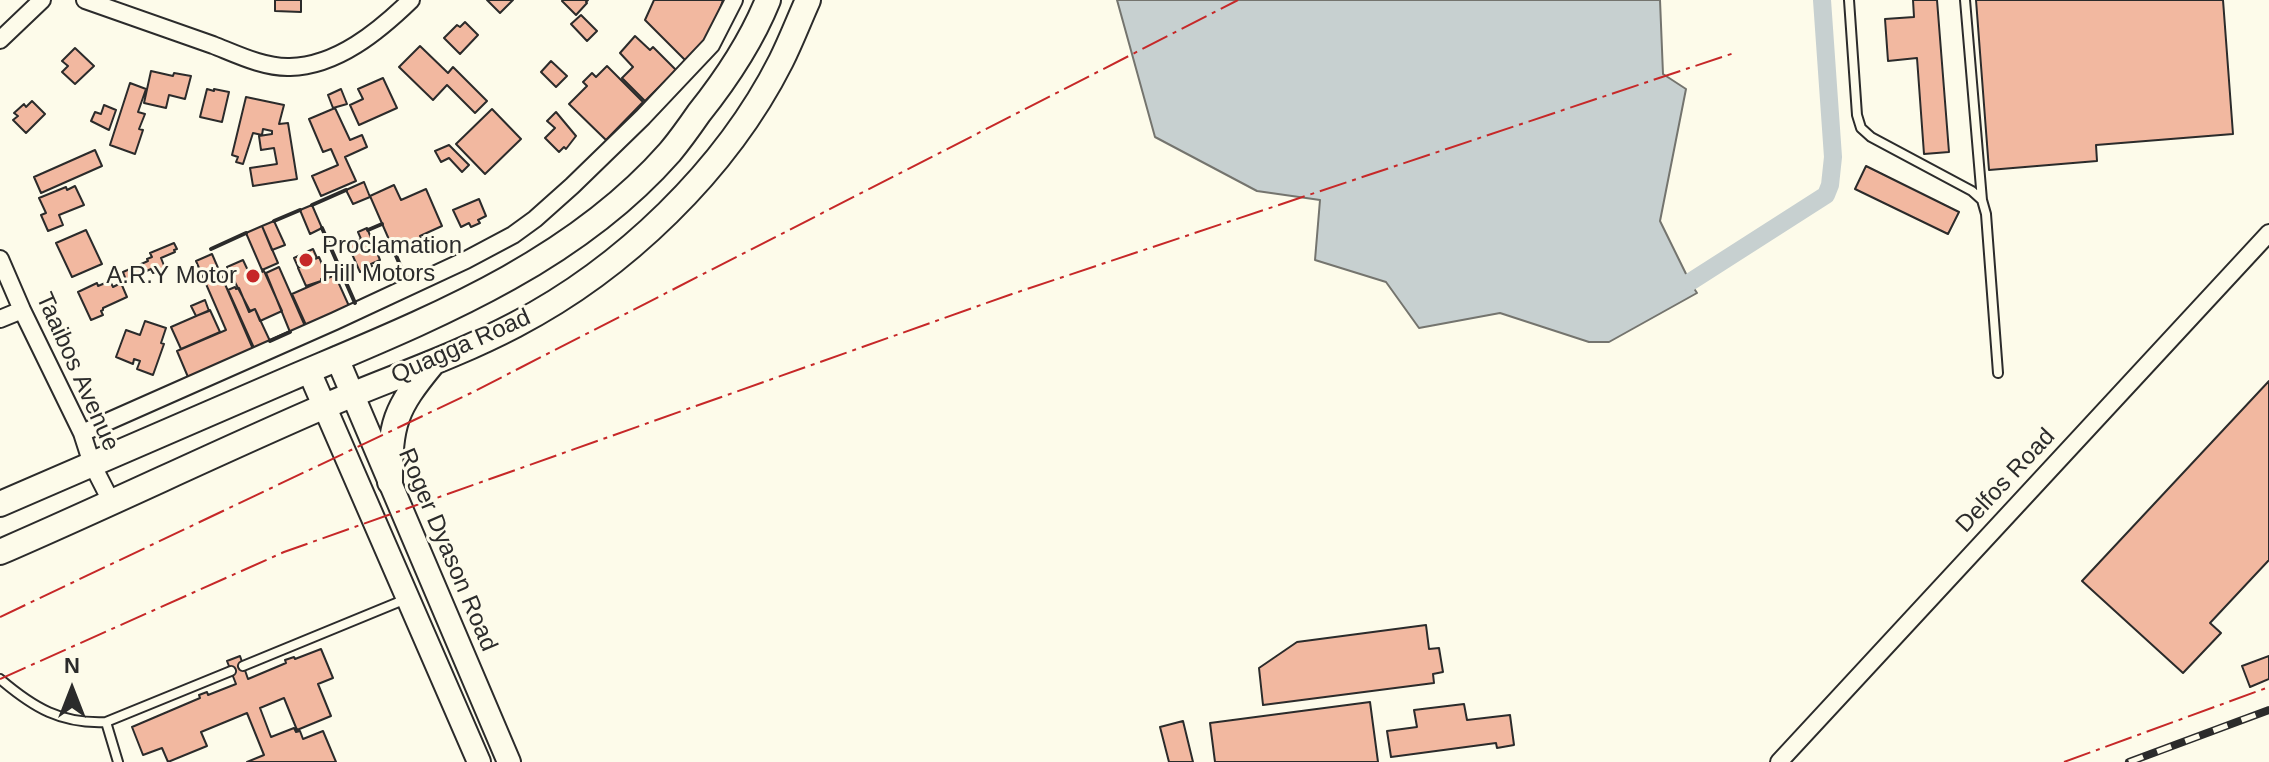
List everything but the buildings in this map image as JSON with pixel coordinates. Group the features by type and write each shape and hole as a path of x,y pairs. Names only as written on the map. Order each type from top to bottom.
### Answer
{"main road":[{"name":"Quagga Road","path":"0,504 309,371 492,288 541,260 595,221 670,152 742,54 768,0"},
{"name":"Quagga Road","path":"0,552 325,406 434,362 513,326 554,303 631,247 667,214 721,154 780,63 808,0"},
{"name":"Roger Dyason Road","path":"337,358 509,762"},
{"path":"390,482 390,448 395,421 404,402 434,362"},
{"path":"309,371 479,762"}],"street":[{"path":"0,40 42,0"},
{"path":"85,0 267,64 287,67 331,58 391,20 411,0"},
{"path":"82,433 375,303 513,235 572,186 711,45 734,0"},
{"name":"Delfos Road","path":"1779,762 2269,233"},
{"name":"Taaibos Avenue","path":"0,259 112,503"},
{"path":"0,319 22,310"}],"lane":[{"path":"1849,0 1857,115 1861,128 1871,137 1972,191 1982,200"},
{"path":"1965,0 1998,373"},
{"path":"243,666 408,599"},
{"path":"0,679 26,700 47,711 72,721 106,722 231,671"},
{"path":"106,722 118,762"}],"shaded area":[{"path":"1117,0 1660,0 1663,74 1686,89 1660,221 1697,293 1609,342 1589,342 1500,313 1419,328 1386,282 1315,260 1320,200 1257,191 1155,137"}],"waterway":[{"path":"1690,282 1826,195 1833,157 1822,0"}],"railway":[{"path":"2129,762 2269,710"}],"wall":[{"path":"312,205 346,190"},
{"path":"274,221 300,210"},
{"path":"368,230 382,224"},
{"path":"322,228 355,303"},
{"path":"211,249 246,233"},
{"path":"394,251 407,281"},
{"path":"270,341 290,332"}],"power":[{"path":"0,617 471,393 1238,0"},
{"path":"0,679 284,552 1012,294 1734,53"},
{"path":"2064,762 2269,687"}],"place":[{"name":"Proclamation Hill Motors","path":"306,260"},
{"name":"A.R.Y Motor","path":"253,276"}]}
